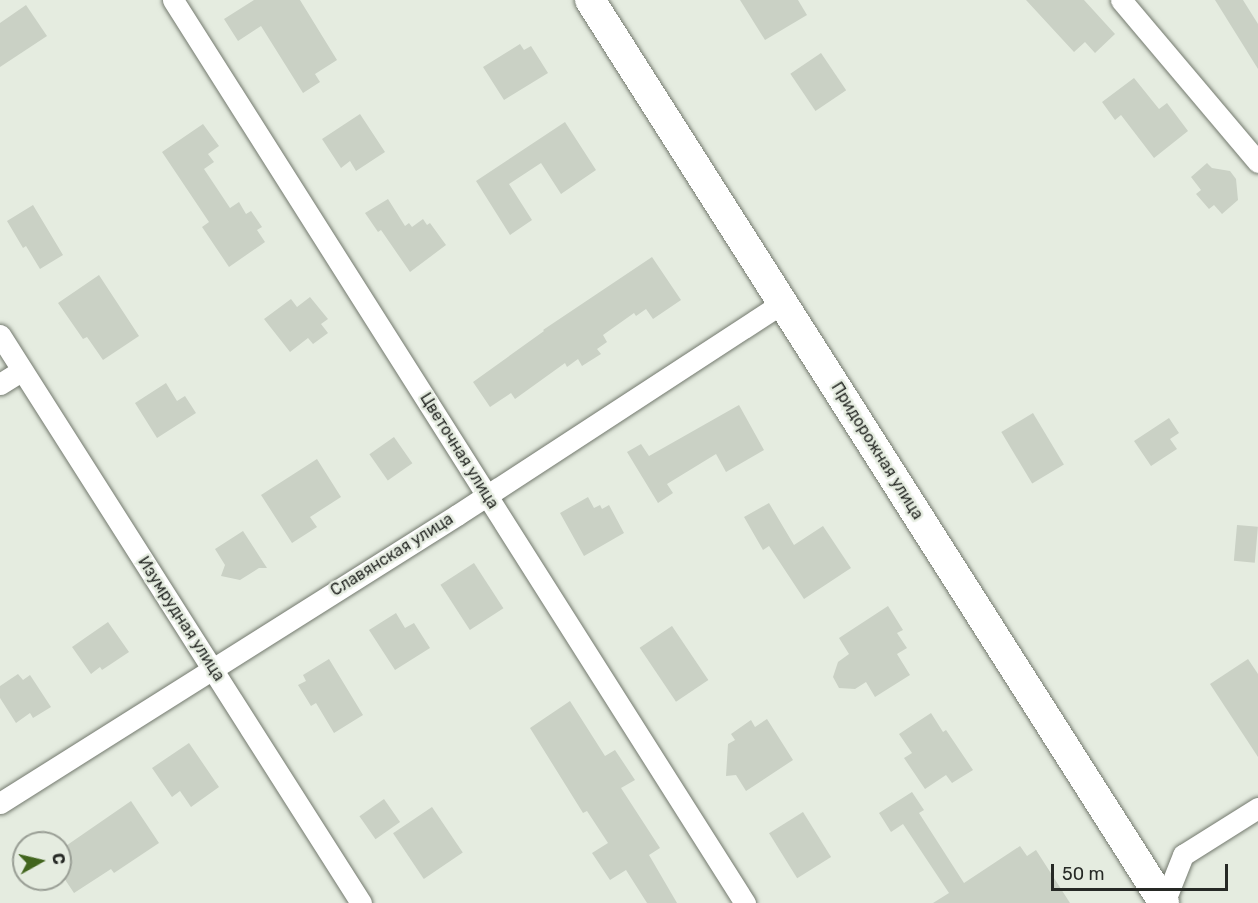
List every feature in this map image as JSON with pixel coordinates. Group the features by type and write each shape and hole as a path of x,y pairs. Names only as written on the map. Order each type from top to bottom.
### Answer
{"street":[{"name":"Цветочная улица","path":"173,0 745,903"},
{"name":"Придорожная улица","path":"590,0 1164,903"},
{"path":"1120,0 1258,162"},
{"name":"Славянская улица","path":"0,803 212,667 488,495 782,303"},
{"name":"Изумрудная улица","path":"0,335 361,903"},
{"path":"0,384 22,370"},
{"path":"1164,903 1183,855 1258,808"}],"building":[{"path":"254,0 300,0 337,60 315,74 320,82 303,93 261,26 238,41 224,19"},
{"path":"740,0 798,0 807,15 765,40"},
{"path":"1026,0 1084,0 1115,34 1095,53 1085,42 1074,52"},
{"path":"1215,0 1243,0 1258,24 1258,69"},
{"path":"26,5 47,36 0,67 0,23"},
{"path":"520,44 524,50 531,46 548,73 504,100 483,67"},
{"path":"821,53 846,90 815,111 790,74"},
{"path":"1134,78 1159,109 1167,103 1188,131 1154,158 1121,115 1115,120 1102,102"},
{"path":"360,114 385,152 356,171 350,161 341,168 322,139"},
{"path":"565,122 596,170 561,194 541,163 509,184 532,220 510,235 476,181"},
{"path":"203,124 219,146 208,154 214,162 204,169 230,208 239,202 246,214 251,211 262,227 257,230 265,242 229,267 202,227 209,222 162,152"},
{"path":"1207,163 1212,168 1230,171 1236,179 1238,200 1222,214 1214,205 1209,209 1196,194 1201,190 1191,177"},
{"path":"388,199 405,226 409,223 412,227 423,219 427,225 430,223 446,245 410,272 381,230 378,232 365,213"},
{"path":"33,205 63,255 40,269 26,246 23,248 7,221"},
{"path":"652,257 681,300 653,319 646,309 636,316 634,313 603,335 607,342 597,349 601,354 582,366 578,359 567,367 565,363 515,399 511,393 490,407 473,382 543,330"},
{"path":"99,275 139,336 103,360 87,337 83,339 58,303"},
{"path":"310,297 328,319 321,324 328,333 313,344 308,338 290,352 264,319 291,299 297,307"},
{"path":"166,383 177,401 185,396 196,413 157,438 135,403"},
{"path":"739,405 764,450 726,472 716,454 667,484 673,493 658,503 627,452 641,444 649,456"},
{"path":"1033,413 1064,464 1032,483 1001,432"},
{"path":"1169,418 1179,433 1170,439 1177,449 1151,466 1134,441"},
{"path":"394,437 412,463 388,480 369,454"},
{"path":"317,459 341,497 310,517 317,527 292,543 261,495"},
{"path":"588,497 594,508 600,505 602,509 609,505 624,533 584,556 560,513"},
{"path":"769,503 794,545 823,526 851,568 804,599 769,546 763,550 744,517"},
{"path":"1237,525 1258,527 1255,563 1234,561"},
{"path":"243,531 267,568 259,568 240,580 221,576 225,565 215,549"},
{"path":"474,563 503,608 470,630 440,585"},
{"path":"888,606 903,630 897,633 907,648 897,654 910,675 875,697 866,682 855,689 839,688 833,677 838,662 849,654 839,638"},
{"path":"396,613 405,628 414,623 430,648 395,670 369,630"},
{"path":"108,622 129,652 102,670 100,667 91,674 72,647"},
{"path":"672,626 708,680 676,702 640,648"},
{"path":"329,659 363,715 334,733 316,703 311,706 298,685 306,681 303,675"},
{"path":"1248,659 1258,674 1258,757 1210,684"},
{"path":"18,674 23,680 30,675 51,707 33,718 30,713 16,723 0,698 0,686"},
{"path":"570,701 605,756 615,750 635,780 621,788 660,848 649,855 677,903 647,903 626,870 610,880 592,853 608,843 587,811 583,813 530,728"},
{"path":"931,713 943,732 946,730 973,770 952,783 946,775 925,789 904,758 912,753 899,734"},
{"path":"767,719 793,760 746,791 736,775 726,776 728,744 735,740 731,734 751,720 755,727"},
{"path":"189,743 219,787 191,807 180,791 172,797 152,768"},
{"path":"912,792 924,810 919,813 964,883 1020,846 1027,856 1036,850 1070,903 933,903 949,893 903,824 891,832 879,813"},
{"path":"384,799 400,822 375,839 359,816"},
{"path":"131,801 159,843 114,873 111,869 74,893 72,890 72,842"},
{"path":"432,807 463,853 424,879 393,833"},
{"path":"803,812 831,857 797,878 769,833"}]}
